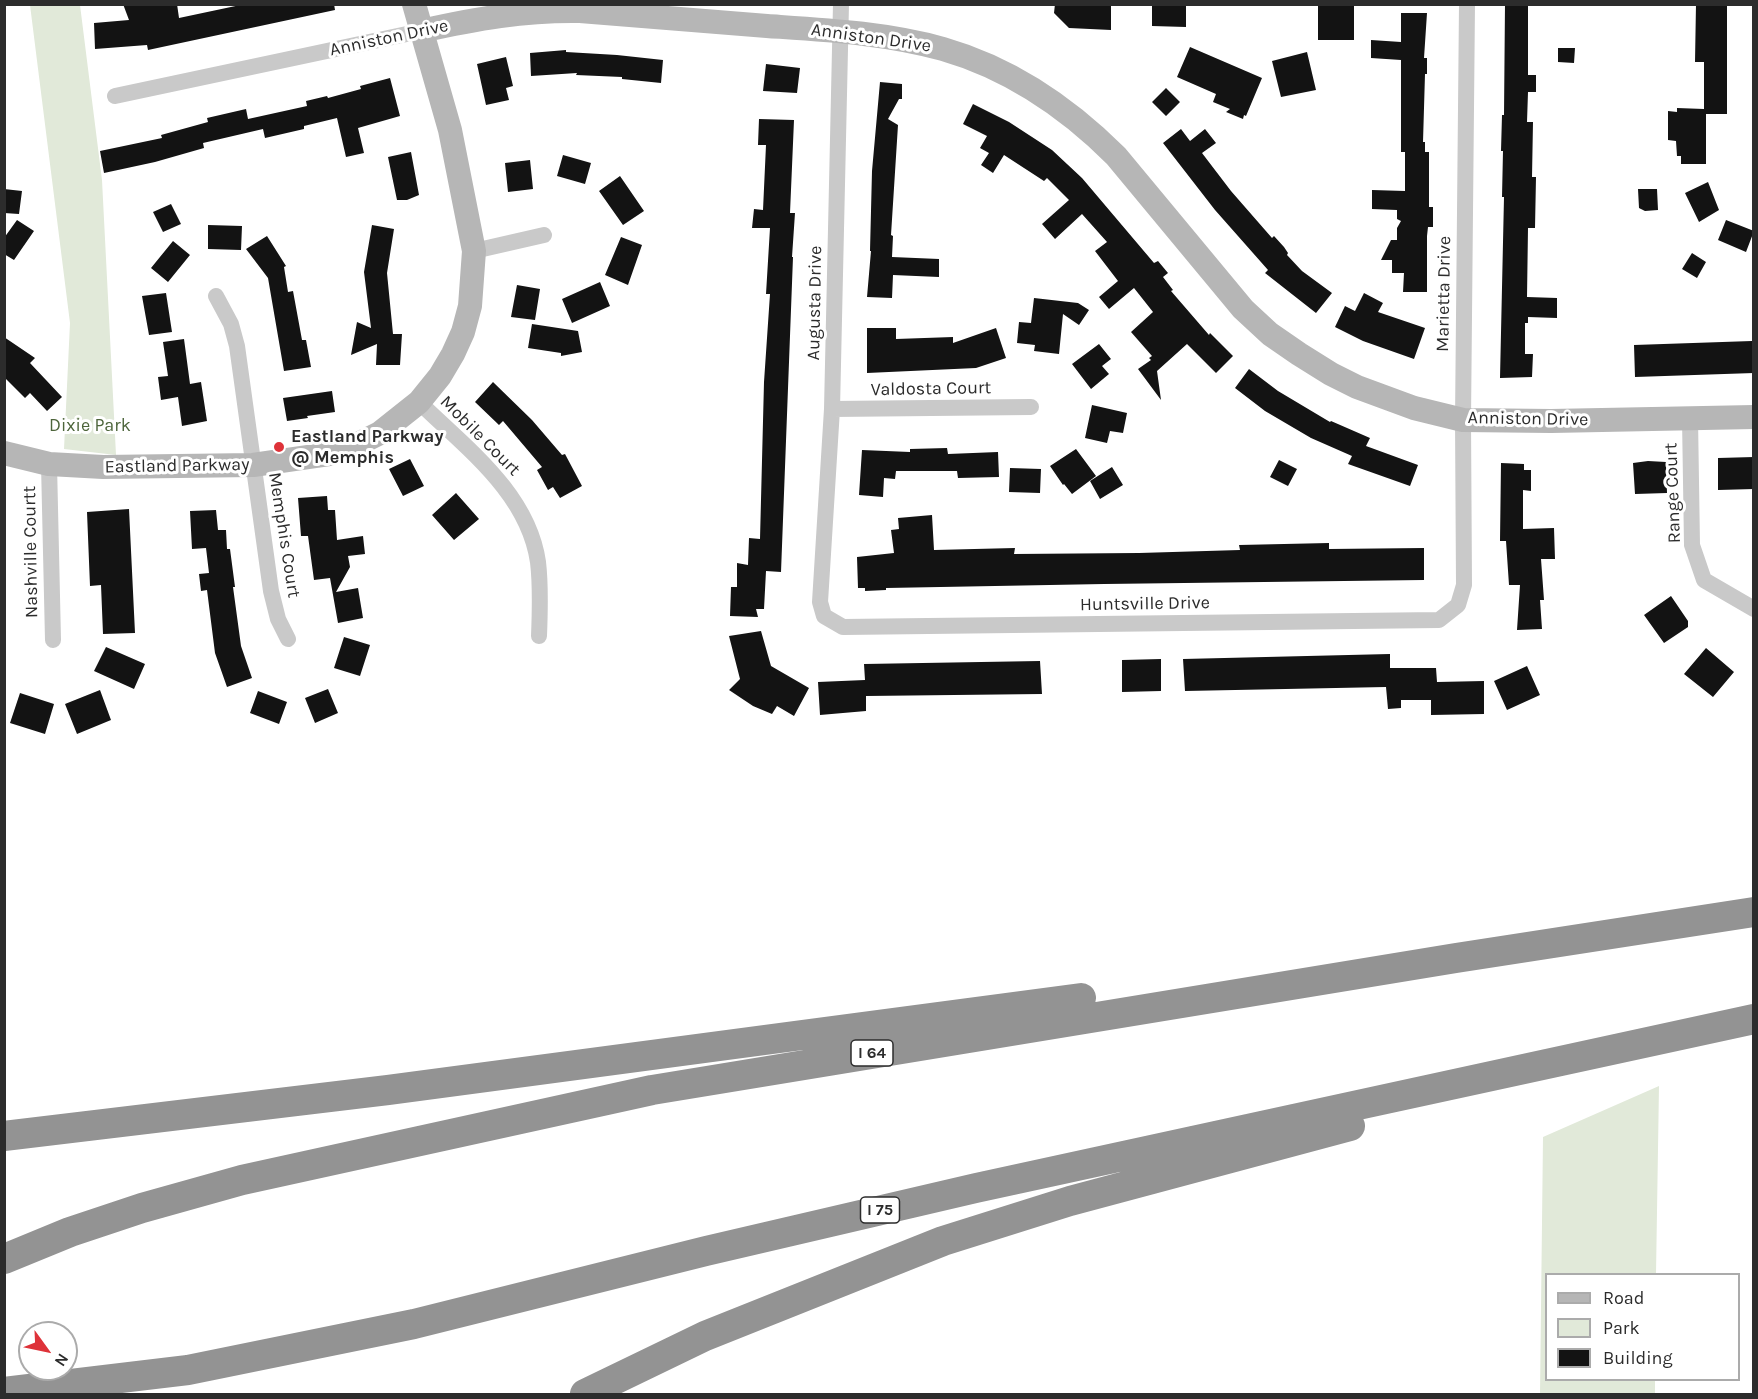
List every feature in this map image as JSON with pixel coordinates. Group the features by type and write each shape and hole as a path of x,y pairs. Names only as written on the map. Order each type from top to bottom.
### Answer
{"highway":[{"path":"4,1136 388,1090 1616,926 1754,911"},
{"name":"I 64","path":"4,1259 70,1232 142,1208 242,1180 652,1090 1444,959 1754,911"},
{"path":"585,1395 705,1336 943,1241 1070,1201 1754,1019"},
{"name":"I 75","path":"4,1392 188,1370 414,1324 695,1254 976,1188 1754,1019"}],"street":[{"name":"Eastland Parkway","path":"4,453 49,464 154,468 253,465 321,456 356,445 380,433 419,402 440,376 463,332 470,306 474,250 450,130 414,4"},
{"name":"Augusta Drive","path":"820,602 832,410 841,4"},
{"name":"Marietta Drive","path":"1464,585 1463,420 1467,4"},
{"name":"Anniston Drive","path":"115,96 482,17 547,10 840,32 910,41 978,62 1014,78 1044,96 1100,140 1116,156 1226,290 1270,334 1323,369 1358,387 1414,408 1463,420 1551,421 1754,417"},
{"path":"474,250 544,236"},
{"name":"Memphis Court","path":"216,296 231,324 237,346 271,591 278,619 288,639"},
{"name":"Mobile Court","path":"419,402 494,474 515,501 530,531 538,561 539,636"},
{"name":"Valdosta Court","path":"832,410 1031,407"},
{"name":"Range Court","path":"1690,418 1692,545 1704,580 1754,609"},
{"name":"Nashville Courtt","path":"49,464 53,640"},
{"name":"Huntsville Drive","path":"820,602 824,616 843,627 1439,620 1458,605 1464,585"}],"green space":[{"name":"Dixie Park","path":"30,5 80,5 102,180 116,455 64,449 70,323"},
{"path":"1659,1086 1656,1273 1545,1273 1545,1381 1655,1381 1655,1394 1540,1394 1543,1137"}],"building":[{"path":"123,4 177,4 179,18 245,4 334,4 335,10 148,50 147,45 95,49 94,23 129,20"},
{"path":"1055,4 1111,4 1111,30 1069,28 1054,13"},
{"path":"1152,4 1186,4 1186,27 1152,26"},
{"path":"1505,4 1528,4 1528,75 1536,75 1536,92 1528,92 1527,122 1533,122 1532,177 1536,177 1535,228 1528,228 1527,297 1557,298 1557,318 1528,317 1528,323 1525,323 1525,354 1533,354 1532,377 1500,378 1504,197 1502,197 1503,151 1501,151 1502,115 1504,115"},
{"path":"1696,4 1727,4 1727,114 1706,114 1706,164 1681,164 1681,156 1677,156 1676,141 1668,140 1668,111 1677,112 1677,108 1704,109 1704,62 1695,62"},
{"path":"1318,6 1354,6 1354,40 1318,40"},
{"path":"1401,13 1427,13 1424,58 1427,58 1427,74 1425,74 1423,142 1425,142 1425,152 1429,152 1429,207 1433,207 1433,227 1428,227 1427,236 1427,292 1403,292 1404,273 1392,273 1392,260 1381,260 1391,240 1397,240 1397,228 1401,221 1397,219 1397,210 1372,209 1372,190 1405,191 1405,152 1401,152 1401,60 1371,58 1371,40 1401,42"},
{"path":"1190,47 1262,78 1243,119 1226,112 1230,109 1213,102 1216,94 1177,77"},
{"path":"1558,48 1575,48 1574,63 1558,62"},
{"path":"566,50 566,52 663,60 661,83 622,79 622,77 576,75 577,73 531,76 530,53"},
{"path":"1307,52 1316,90 1281,97 1272,61"},
{"path":"506,57 513,86 506,88 509,100 486,105 477,64"},
{"path":"766,64 800,68 797,93 763,91"},
{"path":"390,78 400,116 358,128 364,153 346,157 337,118 265,138 263,129 203,143 204,148 104,173 100,151 162,138 161,135 208,122 207,118 246,109 248,119 307,106 306,101 361,89 360,86"},
{"path":"880,82 902,84 902,99 899,99 888,119 898,125 891,235 893,236 892,257 939,259 939,277 893,275 892,298 867,297 871,251 872,171"},
{"path":"1166,88 1180,102 1166,116 1152,102"},
{"path":"973,104 1009,122 1052,150 1082,178 1154,263 1158,261 1168,273 1163,277 1173,290 1171,291 1209,335 1210,333 1233,356 1216,373 1187,344 1157,371 1161,400 1138,369 1151,360 1149,358 1152,356 1131,332 1153,312 1134,288 1109,309 1099,297 1118,281 1095,251 1107,242 1082,214 1055,239 1042,224 1069,200 1047,178 1044,181 1004,155 993,173 981,165 989,153 980,148 987,136 963,124"},
{"path":"759,119 794,120 790,213 795,213 781,572 766,571 764,609 756,609 758,617 730,616 731,587 737,587 737,563 748,565 749,538 760,539 764,382 770,294 766,294 770,228 752,228 754,209 763,210 766,145 758,145"},
{"path":"1181,129 1190,141 1205,129 1216,143 1202,153 1231,191 1272,238 1274,236 1284,247 1287,255 1302,271 1332,293 1316,313 1265,273 1268,270 1215,210 1163,143"},
{"path":"411,152 419,195 407,200 397,200 388,157"},
{"path":"563,155 591,163 585,184 557,176"},
{"path":"530,160 533,189 508,192 505,163"},
{"path":"620,176 644,211 623,225 599,191"},
{"path":"1708,182 1719,210 1699,222 1685,193"},
{"path":"4,189 22,191 19,214 4,213"},
{"path":"1638,189 1657,189 1658,210 1645,211 1639,208"},
{"path":"171,204 181,224 163,232 153,212"},
{"path":"17,220 34,231 14,260 4,254 4,238"},
{"path":"1726,220 1754,231 1746,252 1718,240"},
{"path":"208,225 242,226 241,250 208,249"},
{"path":"372,225 394,229 387,273 393,334 402,334 400,365 376,365 377,344 351,355 357,322 371,328 364,272"},
{"path":"267,236 286,266 284,267 288,292 293,291 302,340 306,340 311,367 284,371 268,278 246,249"},
{"path":"621,237 642,245 628,285 605,275"},
{"path":"173,241 190,255 168,282 151,268"},
{"path":"1692,253 1706,262 1697,278 1682,269"},
{"path":"600,282 610,306 572,323 562,299"},
{"path":"517,285 540,289 535,320 511,317"},
{"path":"166,293 172,332 149,335 142,296"},
{"path":"1364,293 1383,303 1378,312 1425,328 1414,359 1363,341 1335,327 1345,306 1355,311"},
{"path":"1034,298 1078,303 1089,310 1079,325 1063,314 1059,354 1034,351 1035,345 1017,343 1019,322 1031,323"},
{"path":"532,324 578,331 582,352 561,356 561,353 528,348"},
{"path":"867,328 896,328 896,339 953,337 953,343 996,328 1006,358 976,368 867,373"},
{"path":"4,337 35,358 30,363 62,397 47,411 30,393 25,398 4,377"},
{"path":"184,339 190,384 201,382 207,421 182,426 178,397 161,400 158,377 168,376 163,342"},
{"path":"1752,341 1754,373 1635,377 1634,345"},
{"path":"1099,344 1111,359 1102,366 1109,374 1091,389 1072,364"},
{"path":"1249,369 1278,391 1330,422 1370,438 1366,446 1418,465 1410,486 1348,464 1352,456 1311,438 1265,411 1235,388"},
{"path":"493,382 532,420 562,455 565,454 582,486 560,498 553,487 548,490 537,470 542,467 503,421 499,425 475,402"},
{"path":"332,391 335,412 287,421 283,398"},
{"path":"1092,405 1127,413 1123,433 1110,431 1107,443 1085,438"},
{"path":"947,448 948,454 998,452 999,477 958,478 957,471 896,471 895,479 884,478 883,497 859,495 862,450 910,452 910,449"},
{"path":"1076,449 1096,476 1072,494 1050,466"},
{"path":"1754,457 1754,489 1718,490 1718,458"},
{"path":"410,459 424,486 403,496 389,469"},
{"path":"1279,460 1297,469 1288,486 1270,477"},
{"path":"1666,462 1667,493 1635,494 1633,463"},
{"path":"1501,463 1524,464 1524,470 1531,470 1531,491 1523,490 1523,529 1554,528 1555,559 1541,559 1544,600 1540,600 1542,629 1517,630 1520,585 1509,585 1506,541 1500,541"},
{"path":"1112,467 1123,485 1100,499 1090,481"},
{"path":"1010,468 1041,469 1040,493 1009,492"},
{"path":"456,493 479,519 454,540 432,515"},
{"path":"327,496 328,510 335,510 337,540 363,536 365,554 348,556 350,567 336,592 358,588 363,618 338,623 330,578 314,580 308,536 301,536 298,498"},
{"path":"129,509 135,633 103,634 101,585 90,586 87,512"},
{"path":"216,510 218,530 226,530 241,646 252,678 227,687 215,653 207,590 201,591 199,574 209,573 206,548 192,549 190,511"},
{"path":"932,515 934,550 1015,548 1014,554 1139,553 1240,550 1239,545 1329,543 1329,549 1424,548 1424,580 886,588 886,590 865,591 865,588 858,588 857,557 894,553 891,530 899,529 898,518"},
{"path":"1671,596 1688,621 1688,627 1664,643 1644,615"},
{"path":"761,631 771,666 809,688 794,716 777,706 772,714 753,706 729,690 740,679 729,636"},
{"path":"344,637 370,645 360,676 334,668"},
{"path":"106,647 145,664 134,689 94,671"},
{"path":"1706,648 1734,672 1713,697 1684,674"},
{"path":"1390,654 1390,668 1436,668 1437,682 1484,681 1484,714 1431,715 1431,700 1401,700 1401,708 1388,709 1386,687 1185,691 1183,659"},
{"path":"1161,659 1161,691 1122,692 1122,660"},
{"path":"1040,661 1042,694 866,696 866,711 820,715 818,682 865,680 864,664"},
{"path":"1527,666 1540,695 1507,710 1494,681"},
{"path":"328,689 338,713 315,723 305,698"},
{"path":"100,690 111,720 77,734 65,704"},
{"path":"258,691 287,702 279,724 250,713"},
{"path":"20,693 54,704 45,734 10,723"}],"place":[{"name":"Eastland Parkway @ Memphis","path":"279,447"}]}
